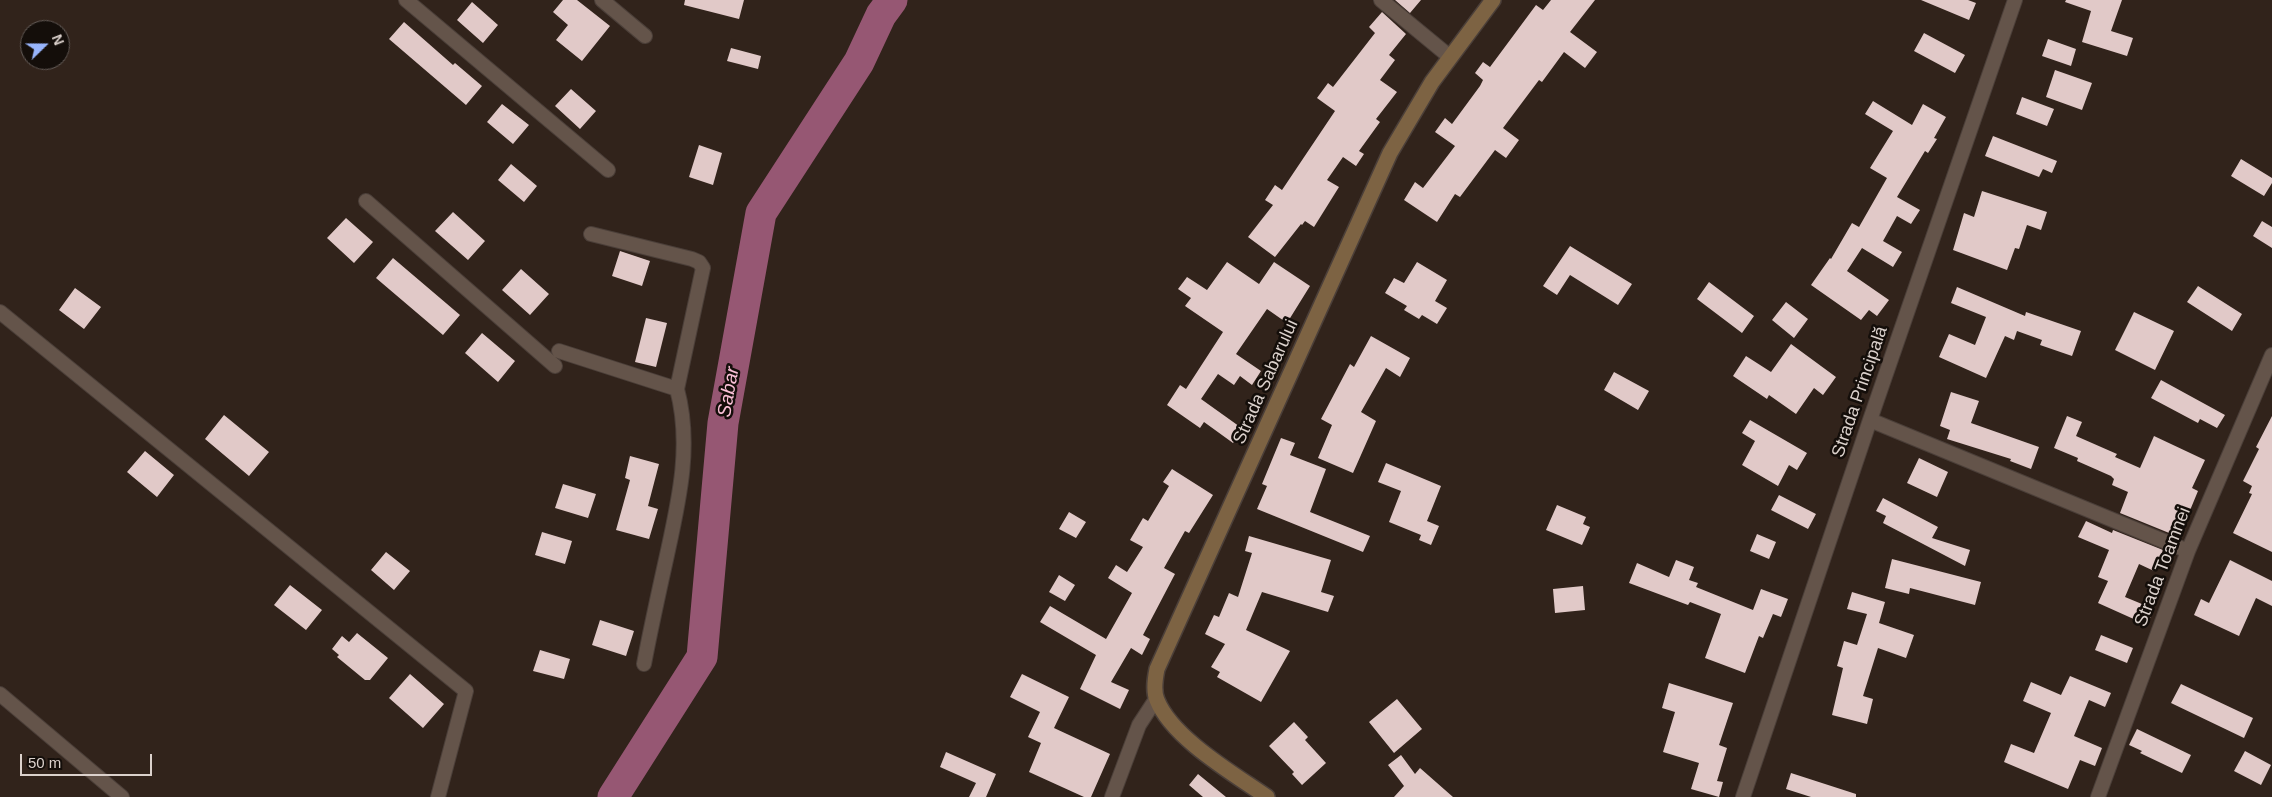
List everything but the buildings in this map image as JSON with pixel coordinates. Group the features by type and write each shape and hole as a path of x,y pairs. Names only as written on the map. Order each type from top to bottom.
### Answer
{"main road":[{"name":"Strada Sabarului","path":"1156,699 1155,680 1164,654 1390,154 1411,116 1450,57 1493,0"},
{"path":"1156,699 1170,722 1180,732 1200,749 1267,797"}],"street":[{"path":"406,0 608,170"},
{"path":"602,0 645,36"},
{"path":"1381,0 1450,57"},
{"name":"Strada Principală","path":"1743,797 1870,420 2015,0"},
{"path":"366,201 555,366"},
{"path":"591,234 692,259 699,262 703,268 677,389 681,405 684,450 681,489 644,664"},
{"path":"0,312 466,691 438,797"},
{"path":"559,351 677,389"},
{"name":"Strada Toamnei","path":"2098,797 2188,551 2272,355"},
{"path":"1870,420 2188,551"},
{"path":"0,694 122,797"},
{"path":"1112,797 1139,725 1156,699"}],"waterway":[{"name":"Sabar","path":"613,797 702,657 723,423 761,213 859,62 881,15 892,0"}]}
